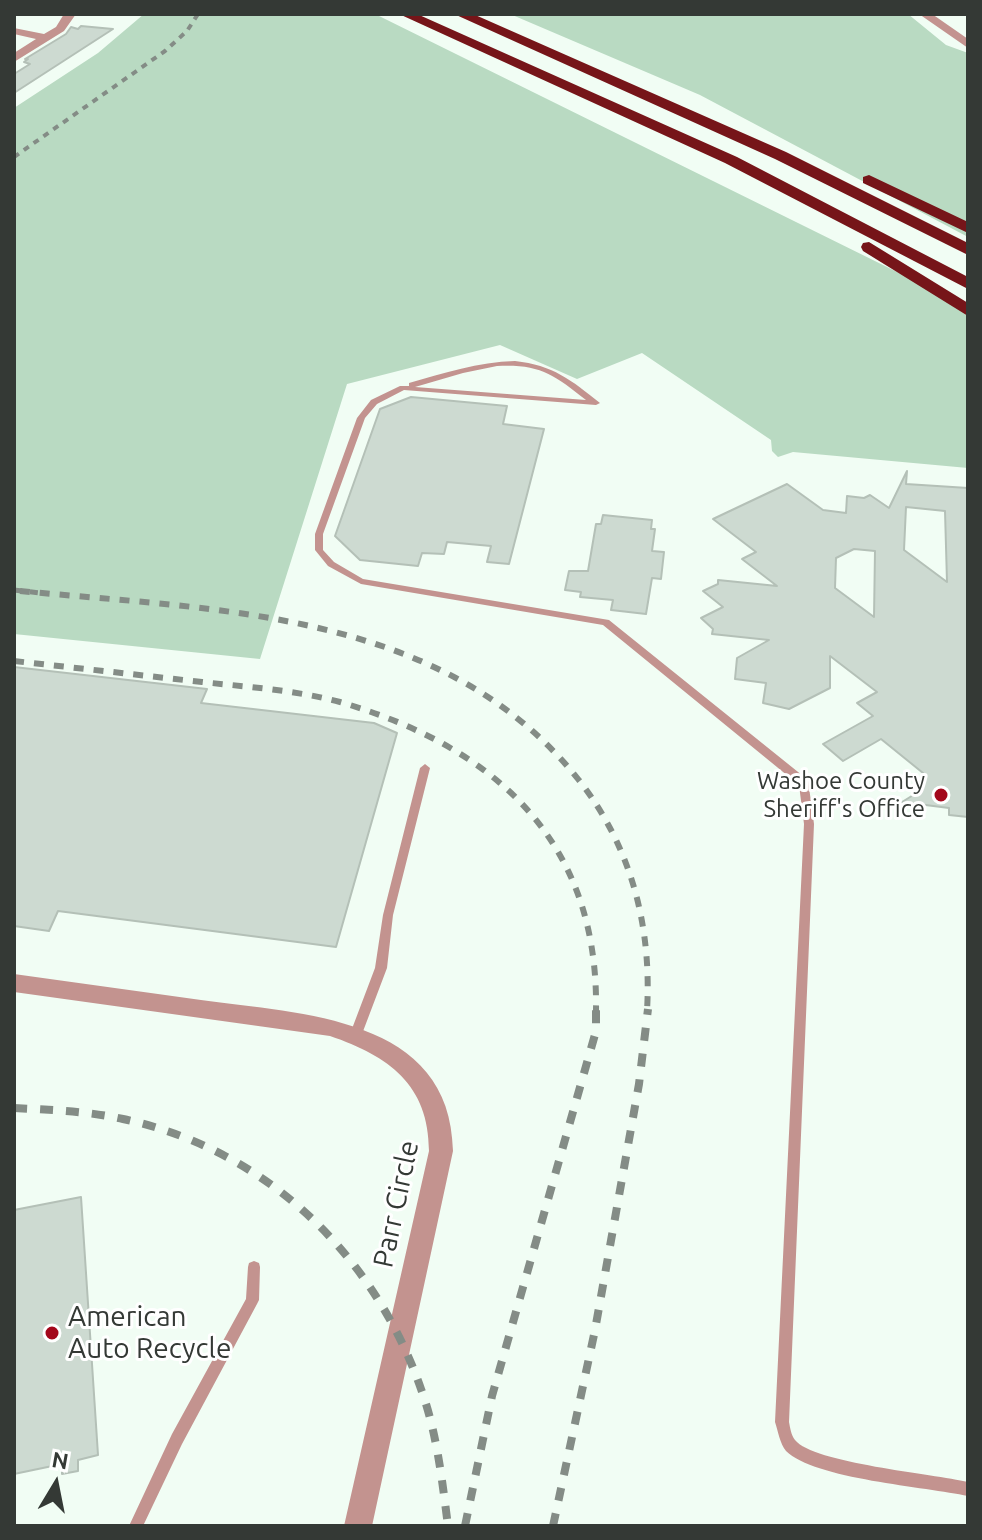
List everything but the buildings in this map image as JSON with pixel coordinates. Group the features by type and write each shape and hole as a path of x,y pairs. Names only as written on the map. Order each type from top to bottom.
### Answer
{"highway":[{"path":"406,14 688,140 847,218 968,284"},
{"path":"461,14 832,179 968,250"},
{"path":"669,104 730,120 778,139 968,228"},
{"path":"688,140 710,158 861,243 968,311"}],"street":[{"path":"14,58 60,29 70,14"},
{"path":"925,14 968,44"},
{"path":"945,14 968,31"},
{"path":"14,31 46,38"},
{"name":"Parr Circle","path":"14,983 330,1027 381,1045 402,1060 420,1079 437,1116 442,1157 433,1179 358,1526"}],"lane":[{"path":"403,388 596,403 546,369 507,363 467,370 403,388 374,402 361,418 319,534 319,550 331,564 361,581 606,622 804,783 809,824 782,1422 788,1443 803,1456 828,1464 968,1489"},
{"path":"356,1034 381,968 388,915 425,768"},
{"path":"136,1526 177,1439 252,1300 254,1267"}],"green space":[{"path":"144,14 375,14 968,307 968,468 793,452 778,457 772,451 771,440 642,353 577,379 500,345 347,384 260,659 14,634 14,108 98,53"},
{"path":"510,14 908,14 946,45 968,53 968,237 700,95"}],"railway":[{"path":"14,157 165,51 187,31 198,14"},
{"path":"14,590 34,592"},
{"path":"20,591 34,592"},
{"path":"34,592 247,614 322,629 394,650 461,681 523,723 578,779 612,832 624,859 634,888 646,948 647,1011"},
{"path":"34,592 40,593"},
{"path":"14,661 306,695 340,702 396,721 446,745 490,775 527,810 557,850 579,897 592,951 596,1011"},
{"path":"553,1526 595,1330 639,1084 648,1009"},
{"path":"465,1526 492,1396 596,1031 596,1011"},
{"path":"14,1108 109,1116 175,1134 223,1155 267,1182 308,1215 343,1252 375,1294 401,1340 431,1422 448,1526"}],"place":[{"name":"Washoe County Sheriff's Office","path":"941,795"},
{"name":"American Auto Recycle","path":"52,1333"}]}
